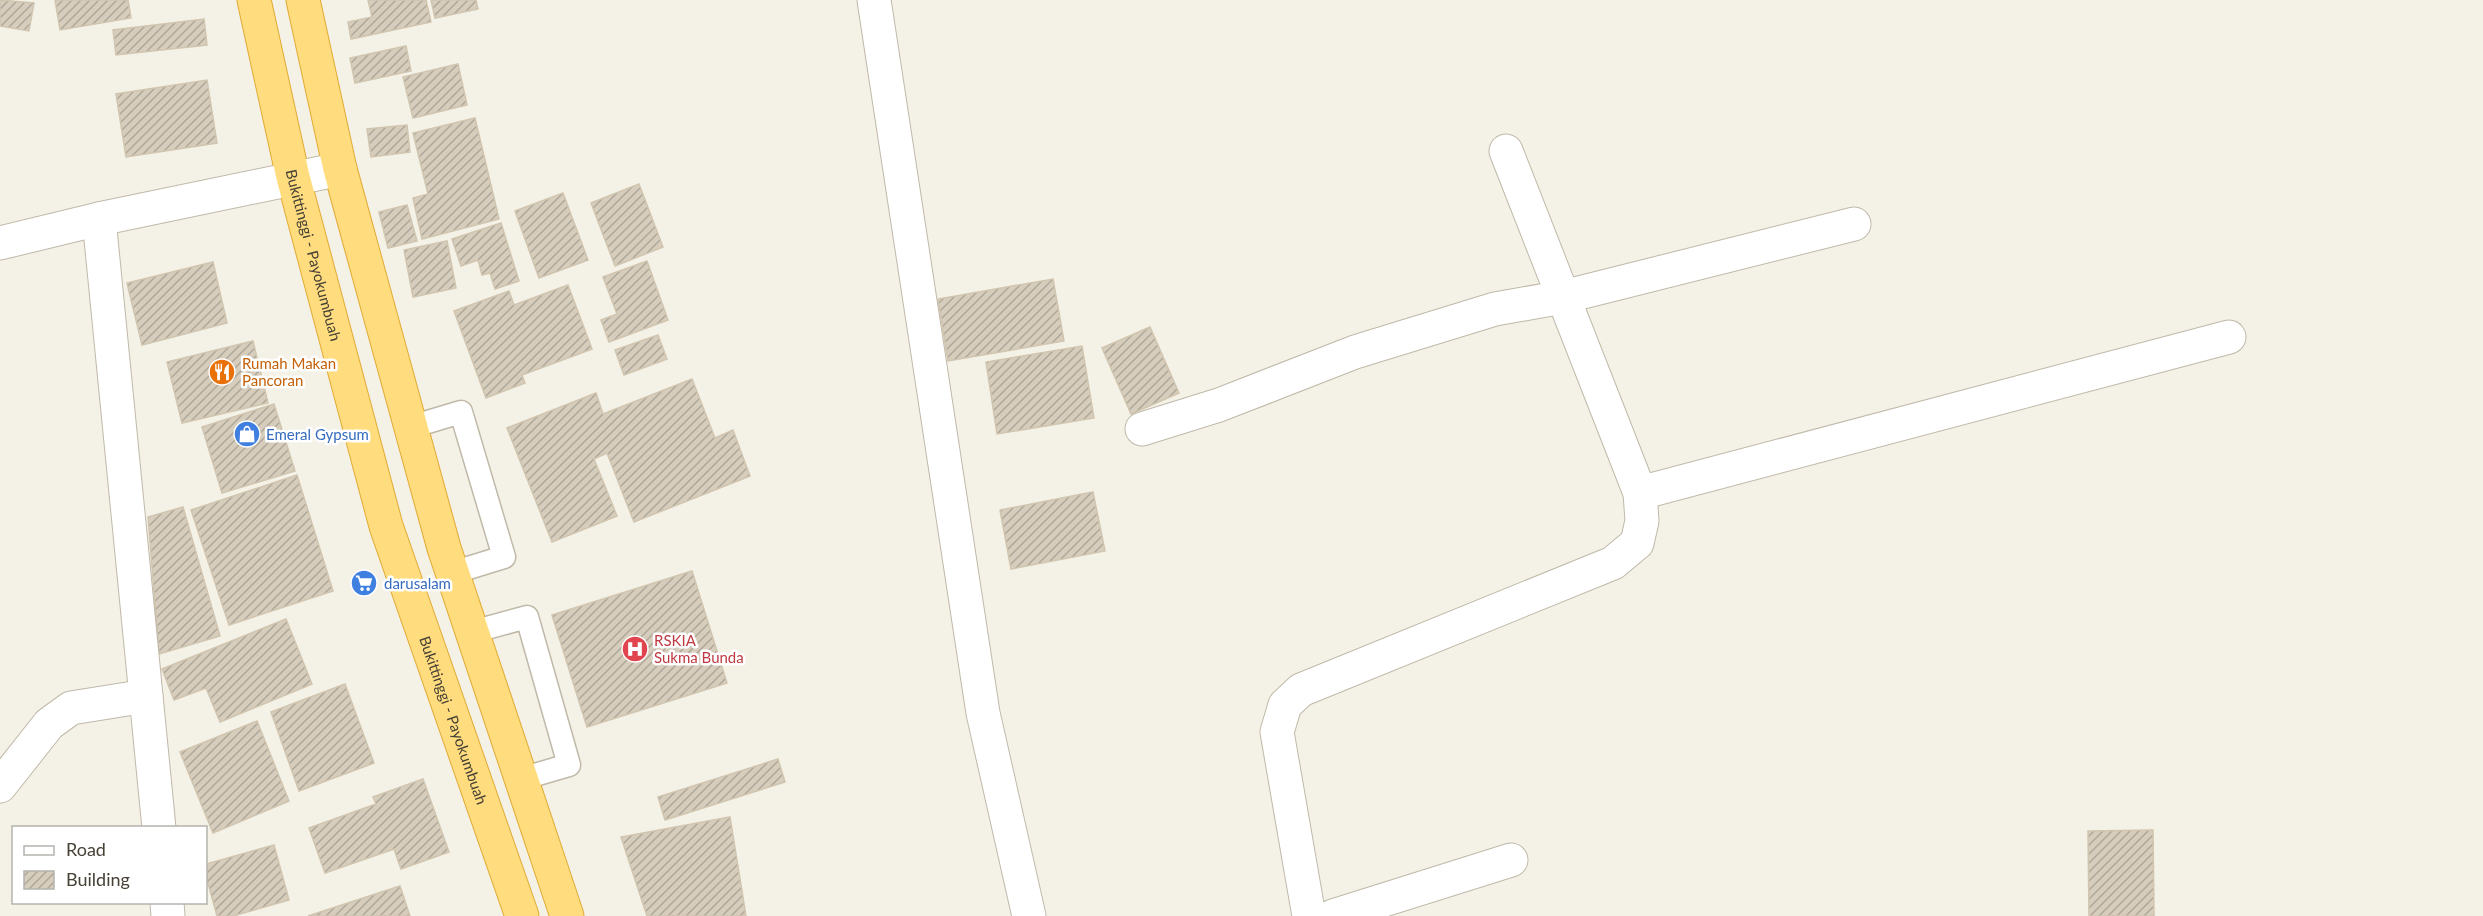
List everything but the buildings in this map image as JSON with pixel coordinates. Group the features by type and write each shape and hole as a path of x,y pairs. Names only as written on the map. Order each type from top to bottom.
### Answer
{"highway":[{"name":"Bukittinggi - Payokumbuah","path":"254,0 293,177 386,526 522,916"},
{"path":"303,0 340,169 452,573 567,916"}],"street":[{"path":"874,0 984,713 1029,916"},
{"path":"1309,916 1278,732 1285,705 1301,690 1613,563 1637,543 1642,521 1640,493 1506,151"},
{"path":"0,243 99,219 340,169"},
{"path":"99,219 159,826"},
{"path":"1142,429 1219,405 1355,352 1495,309 1563,297 1854,224"},
{"path":"1640,493 2229,337"},
{"path":"0,786 49,724 71,708 146,696"},
{"path":"1333,916 1511,860"}],"lane":[{"path":"411,427 461,412 504,557 452,573"},
{"path":"472,632 527,617 569,765 521,779"}],"place":[{"name":"Rumah Makan Pancoran","path":"222,372"},
{"name":"Emeral Gypsum","path":"247,434"},
{"name":"darusalam","path":"364,583"},
{"name":"RSKIA Sukma Bunda","path":"635,649"}]}
